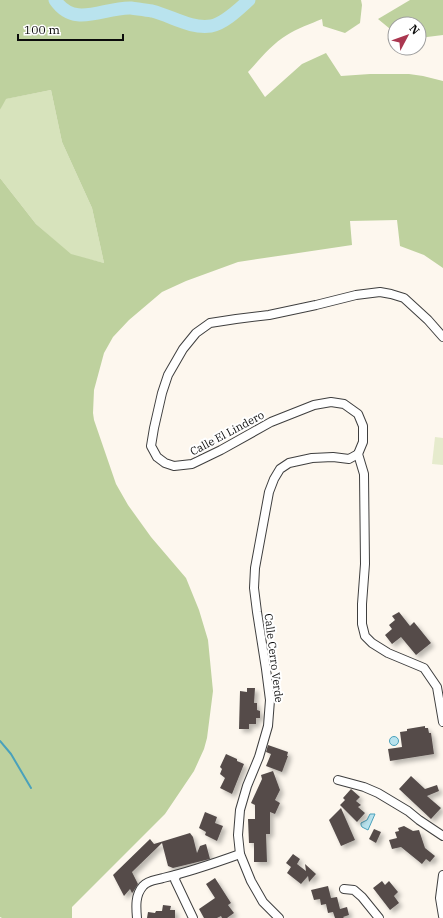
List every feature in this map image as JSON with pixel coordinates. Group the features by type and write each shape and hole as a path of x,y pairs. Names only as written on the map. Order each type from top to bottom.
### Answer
{"street":[{"name":"Calle El Lindero","path":"358,454 363,442 363,426 358,414 344,404 331,402 314,405 271,422 221,450 192,464 174,466 165,463 157,457 151,446 162,393 168,375 183,349 196,333 210,323 269,315 356,295 380,292 404,298 443,336"},
{"path":"358,454 364,474 365,564 362,624 365,636 372,644 388,653 424,668 437,687 443,722"},
{"name":"Calle Cerro Verde","path":"279,918 263,902 251,881 240,854 238,835 240,810 247,786 259,757 268,726 270,700 254,588 255,568 269,492 280,469 290,463 312,458 333,457 348,459 358,454"},
{"path":"338,780 364,787 378,793 408,811 443,836"},
{"path":"136,918 136,902 138,893 147,882 176,875 240,854"},
{"path":"176,875 175,880 193,918"},
{"path":"443,875 440,898 443,916"},
{"path":"344,890 354,890 362,897 379,918"}],"green space":[{"path":"0,0 361,0 362,5 360,23 345,33 323,26 322,19 291,33 266,52 248,72 265,97 302,64 326,53 341,76 409,74 443,81 443,268 424,255 400,246 397,220 350,221 352,245 238,262 186,281 162,292 129,320 113,337 104,353 94,390 94,420 116,484 128,505 151,537 186,578 199,610 208,640 213,691 207,738 204,749 194,771 165,814 72,907 72,918 0,917 0,178 36,224 71,254 104,263 92,208 62,142 51,90 6,99 0,110"},
{"path":"410,0 443,0 443,35 427,37 427,16 387,16 387,26 378,19"},
{"path":"51,90 62,142 92,208 104,263 71,255 36,224 0,178 0,110 5,99"},
{"path":"435,437 443,438 443,465 432,464"}],"water":[{"path":"394,736 399,741 394,746 389,741"},
{"path":"370,814 375,814 368,830 362,827 361,823 367,820"}],"building":[{"path":"399,612 410,626 414,622 431,643 416,655 401,637 392,644 385,635 392,629 389,625 395,620 392,616"},
{"path":"247,688 255,688 254,703 257,703 257,710 260,711 260,718 256,718 256,724 249,724 249,729 239,729 240,691 247,692"},
{"path":"425,726 425,728 428,728 429,733 431,733 434,754 390,761 388,749 402,747 400,732 407,731 407,729"},
{"path":"268,745 288,752 282,772 266,766 271,754 266,752"},
{"path":"226,754 244,764 232,794 220,788 225,778 220,774 222,769 220,767"},
{"path":"273,771 280,790 275,800 280,803 275,814 270,812 270,834 266,834 267,862 254,862 254,843 249,843 248,819 255,819 255,805 251,803 262,779 261,775"},
{"path":"411,776 425,789 437,785 439,791 427,796 441,808 431,819 399,789"},
{"path":"351,789 360,797 356,801 361,805 358,807 365,813 357,822 340,805 345,800 343,798"},
{"path":"341,808 355,840 341,846 329,820"},
{"path":"205,812 217,817 215,823 223,826 217,841 205,835 206,832 199,828"},
{"path":"404,826 413,831 419,830 425,848 435,856 430,862 426,859 422,864 401,847 392,849 389,840 397,838 395,832 399,831 398,828"},
{"path":"374,829 381,832 376,843 369,839"},
{"path":"190,833 193,837 197,853 200,846 206,844 210,859 173,868 168,866 162,843 132,872 138,884 132,893 130,889 124,896 113,875 150,839 154,844"},
{"path":"293,854 300,859 297,864 306,871 305,864 316,874 309,882 308,876 301,884 287,873 291,867 286,863"},
{"path":"215,878 231,903 228,905 234,913 227,918 222,918 221,916 217,918 204,918 199,909 215,898 206,884"},
{"path":"382,881 385,885 389,881 398,892 394,896 399,903 390,910 373,888"},
{"path":"328,886 331,898 337,897 340,909 347,907 349,915 343,917 344,918 335,918 333,912 328,913 326,904 321,905 320,899 314,900 311,890"},
{"path":"163,905 171,906 170,910 175,910 175,918 147,918 148,912 155,913 156,911 162,911"}],"waterway":[{"path":"55,0 63,9 80,15 131,8 152,11 196,26 216,25 231,16 249,0"},
{"path":"0,741 11,754 31,788"}]}
